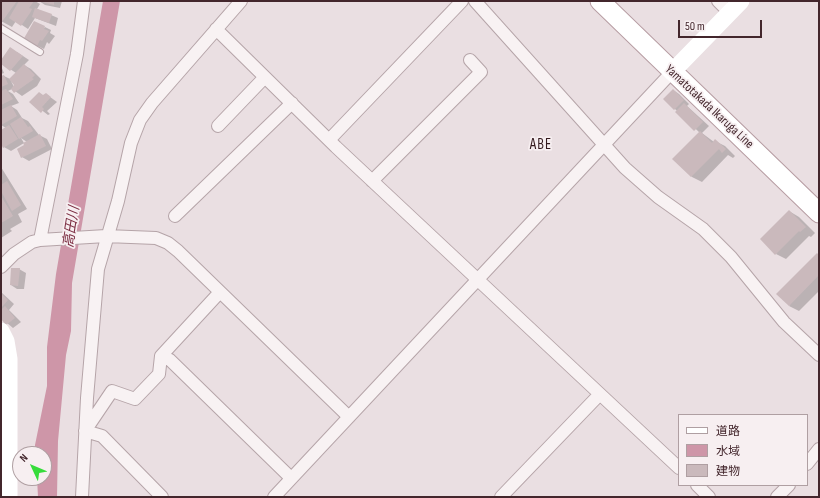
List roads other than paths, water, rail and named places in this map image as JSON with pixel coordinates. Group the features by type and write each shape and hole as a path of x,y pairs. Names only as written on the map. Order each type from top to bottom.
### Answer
{"main road":[{"name":"Yamatotakada Ikaruga Line","path":"600,1 819,213"},
{"path":"672,72 729,5"},
{"path":"1,331 6,341 9,359 9,497"}],"street":[{"path":"42,240 77,54 84,1"},
{"path":"82,497 95,290 103,236 118,201 131,143 140,120 152,103 241,1"},
{"path":"328,140 462,1"},
{"path":"475,1 497,23 604,145 640,182 703,229 732,257 784,322 819,355"},
{"path":"216,29 328,140 678,467"},
{"path":"372,181 481,72 470,60"},
{"path":"274,497 672,72"},
{"path":"218,126 265,77"},
{"path":"175,216 292,104"},
{"path":"1,266 14,254 32,242 42,240 103,236 156,238 168,243 349,417"},
{"path":"85,431 112,391 136,399 159,374 161,356 220,292"},
{"path":"161,356 170,360 291,478"},
{"path":"501,497 600,394"},
{"path":"85,431 102,436 162,497"},
{"path":"808,463 819,449"},
{"path":"698,486 709,497"},
{"path":"777,497 787,486"}],"lane":[{"path":"1,28 40,52"}],"water":[{"name":"高田川","path":"103,1 120,1 72,283 71,331 66,355 58,441 57,497 38,497 37,486 52,486 52,446 35,445 47,386 47,347 56,274"}],"district":[{"name":"ABE","path":"541,145"}]}
